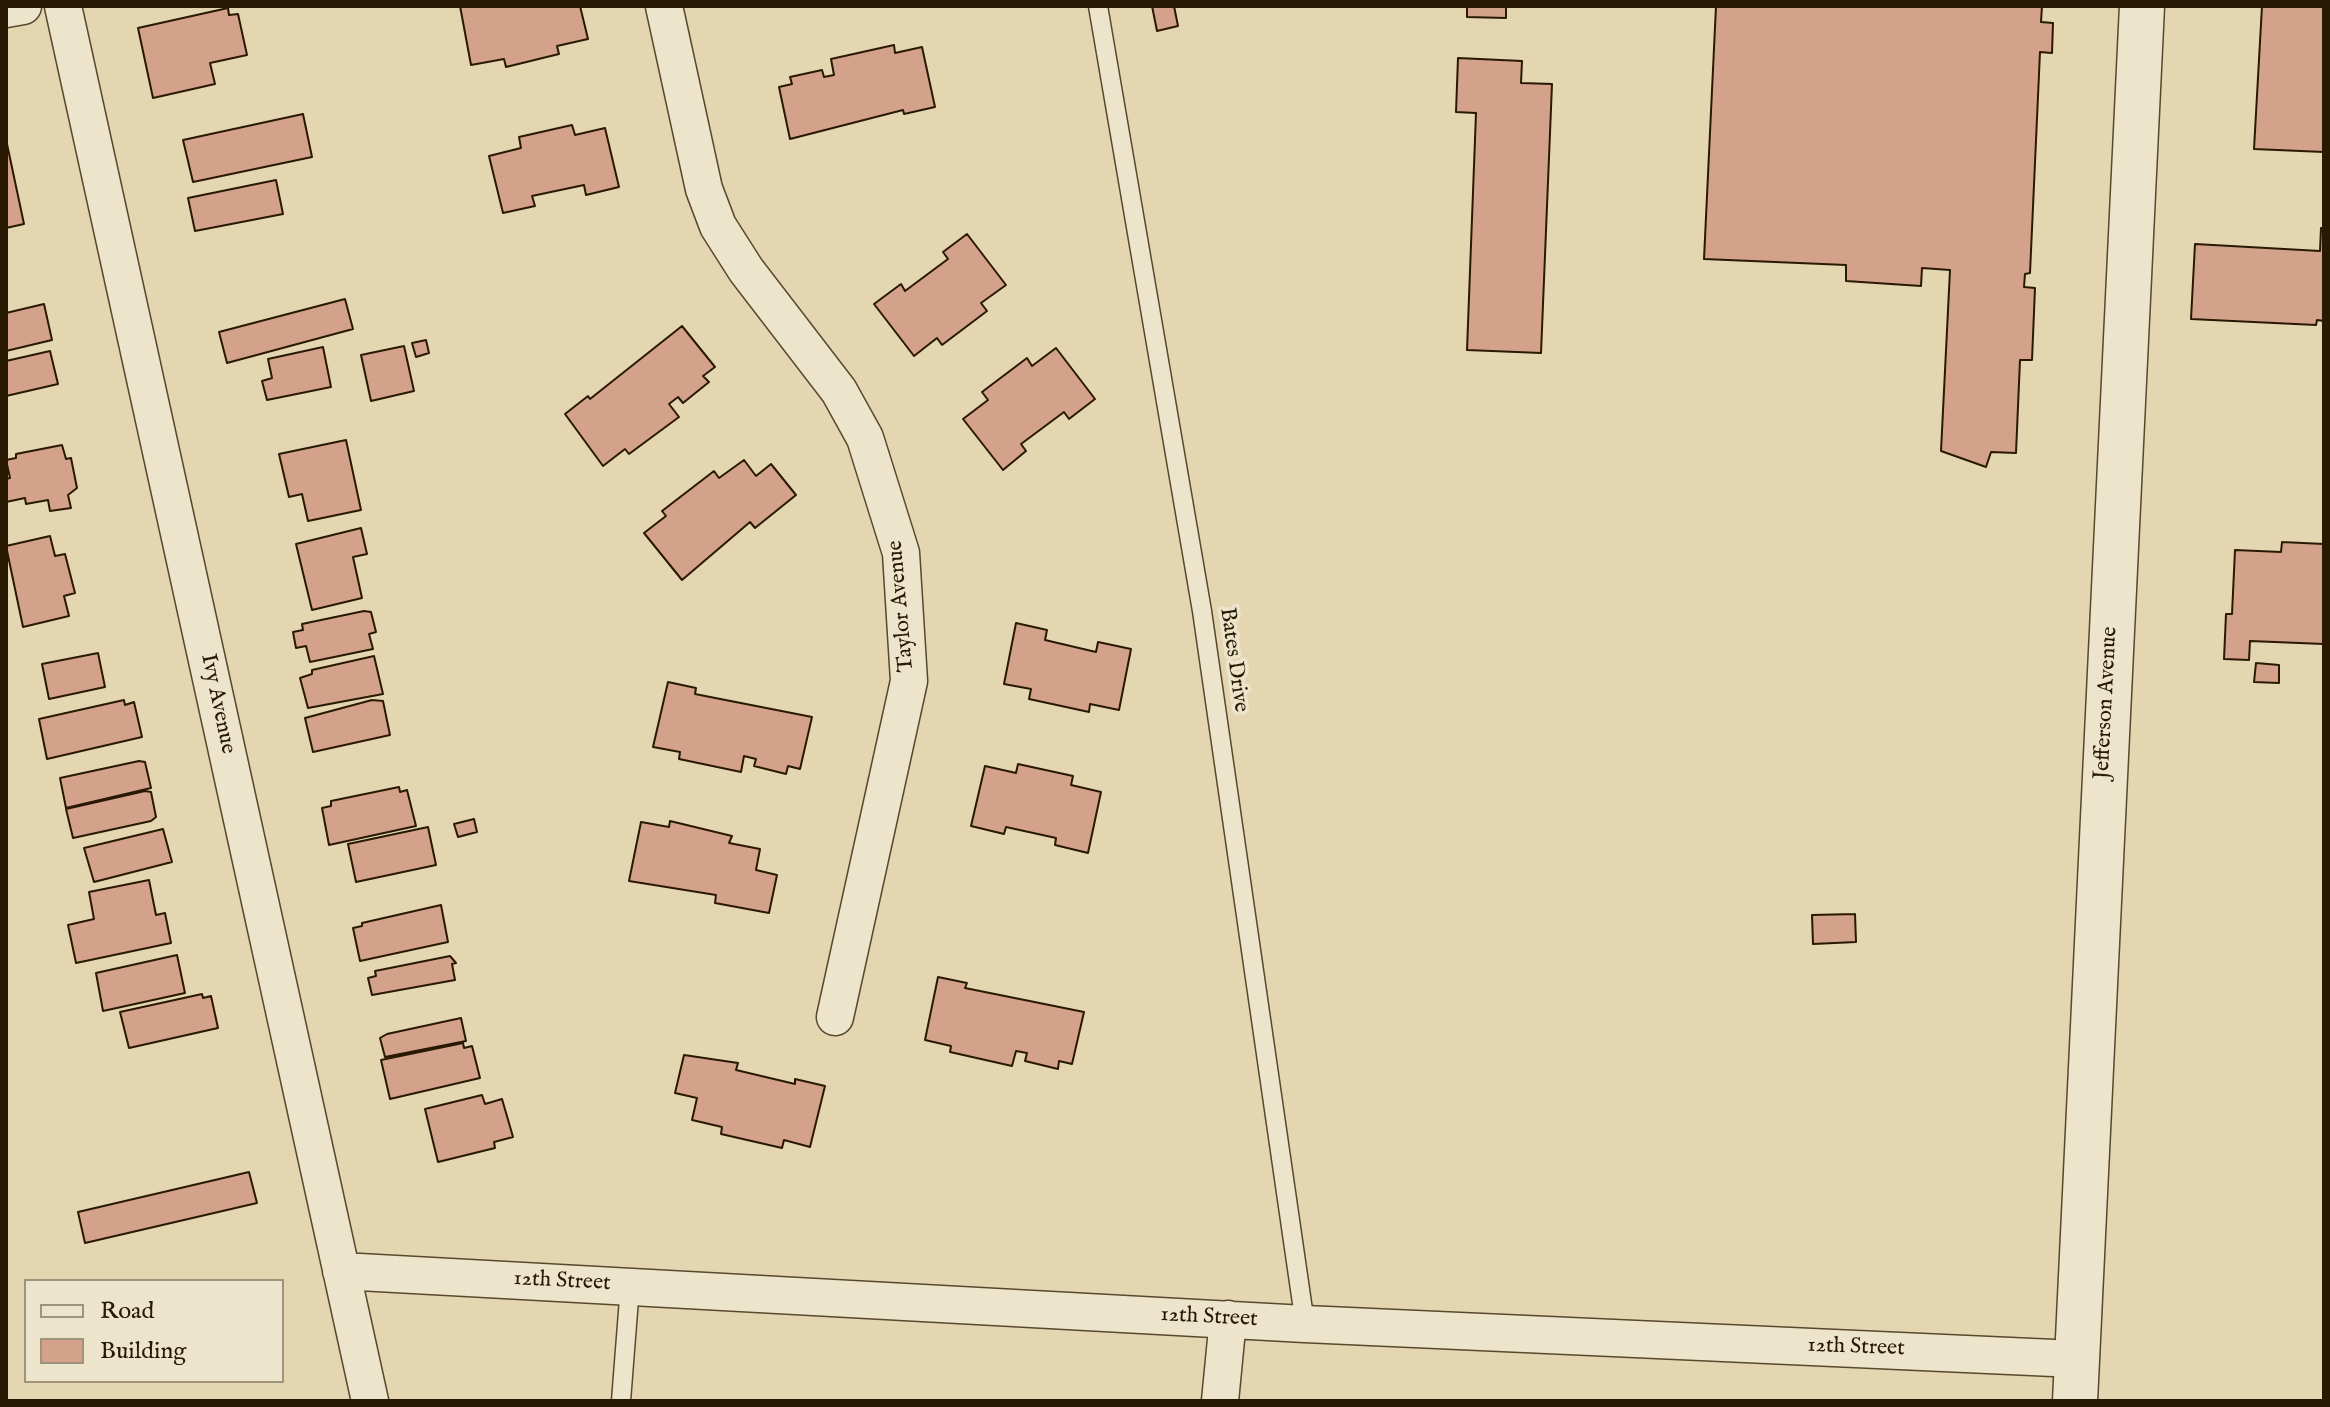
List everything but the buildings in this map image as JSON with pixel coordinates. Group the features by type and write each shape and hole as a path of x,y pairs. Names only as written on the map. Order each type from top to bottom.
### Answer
{"street":[{"path":"6,9 23,6"},
{"name":"Ivy Avenue","path":"63,6 370,1401"},
{"name":"Taylor Avenue","path":"664,6 704,189 718,226 746,270 839,391 865,438 901,553 909,681 835,1017"},
{"name":"Jefferson Avenue","path":"2076,1380 2142,6"},
{"name":"12th Street","path":"341,1271 1228,1319 2076,1380"},
{"path":"1220,1401 1228,1319"}],"lane":[{"name":"Bates Drive","path":"1098,6 1202,611 1305,1324"},
{"path":"621,1401 630,1286"}]}
